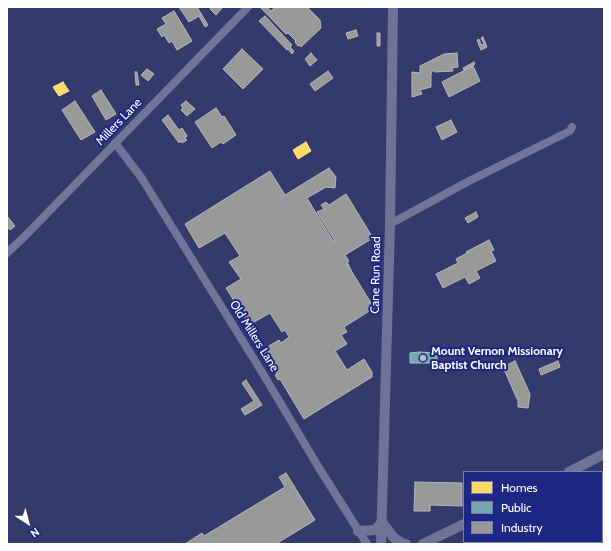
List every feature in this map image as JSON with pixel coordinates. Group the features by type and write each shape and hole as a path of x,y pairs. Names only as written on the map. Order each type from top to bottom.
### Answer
{"main road":[{"name":"Cane Run Road","path":"381,544 390,224 393,7"},
{"path":"571,471 604,454"},
{"path":"358,531 375,530 382,522 394,538 406,544"},
{"path":"423,544 463,524"},
{"path":"415,544 436,538"}],"street":[{"name":"Millers Lane","path":"7,253 30,232 248,7"},
{"path":"390,224 469,181 570,131 572,127"},
{"name":"Old Millers Lane","path":"115,143 141,177 366,544"}],"building: Homes":[{"path":"63,82 69,91 59,96 53,87"},
{"path":"306,142 311,151 298,159 293,150"}],"building: Public":[{"name":"Mount Vernon Missionary Baptist Church","path":"410,353 437,353 437,363 410,363"}],"building: Industry":[{"path":"179,7 197,7 208,25 205,27 199,16 189,22"},
{"path":"212,7 223,7 216,15 210,9"},
{"path":"260,7 267,7 271,11 275,7 307,7 320,20 321,28 301,47 299,45 298,46 295,42 296,41 288,33 286,34"},
{"path":"174,11 192,41 177,50 172,41 169,43 164,35 162,37 157,29 166,24 162,18"},
{"path":"265,16 292,45 290,47 294,51 292,54 259,21"},
{"path":"356,30 358,36 348,39 346,33"},
{"path":"377,33 380,33 380,46 377,46"},
{"path":"483,37 487,47 481,50 477,40 479,39 481,45 484,44 481,38"},
{"path":"242,49 263,69 243,89 223,69"},
{"path":"311,53 317,60 310,66 305,59"},
{"path":"457,53 458,67 452,68 453,71 435,72 434,70 431,73 431,87 420,90 422,94 412,97 412,72 420,73 420,66 444,54"},
{"path":"474,62 475,64 464,70 463,68"},
{"path":"473,66 480,81 449,97 442,82"},
{"path":"147,69 154,74 148,81 141,75"},
{"path":"328,71 333,78 315,91 310,84"},
{"path":"135,72 137,72 139,85 136,85"},
{"path":"101,90 116,114 106,120 92,96"},
{"path":"75,101 95,132 81,140 62,110"},
{"path":"186,101 195,109 187,116 181,110 183,108 181,105"},
{"path":"216,108 222,117 224,116 236,135 223,144 221,142 212,148 195,122"},
{"path":"168,115 179,130 182,128 187,136 185,138 187,140 182,143 180,141 179,143 162,120"},
{"path":"451,120 457,132 442,140 436,127"},
{"path":"329,168 336,177 335,188 326,187 307,198 333,241 335,241 317,212 324,209 321,205 326,202 329,205 346,194 373,238 345,255 349,261 347,262 352,272 374,308 344,327 347,332 341,335 347,344 335,351 347,370 364,359 372,372 372,377 304,419 280,379 278,380 275,375 277,374 262,350 279,340 281,343 289,337 285,330 282,332 270,313 249,325 226,288 241,279 229,262 240,256 225,233 199,248 185,224 270,171 285,195"},
{"path":"476,212 478,217 468,223 465,218"},
{"path":"7,216 15,226 10,230 7,226"},
{"path":"489,240 494,250 491,251 496,261 476,271 480,278 469,284 465,277 443,288 436,274 458,263 456,259"},
{"path":"515,361 530,394 528,408 518,407 518,399 503,367"},
{"path":"558,361 560,367 541,375 539,369"},
{"path":"246,380 262,405 245,415 241,409 254,401 242,383"},
{"path":"286,473 315,520 276,544 185,544 202,533 204,536 285,487 279,477"},
{"path":"415,482 462,483 462,506 430,505 430,511 414,511"}],"place":[{"name":"Mount Vernon Missionary Baptist Church","path":"423,358"}]}
